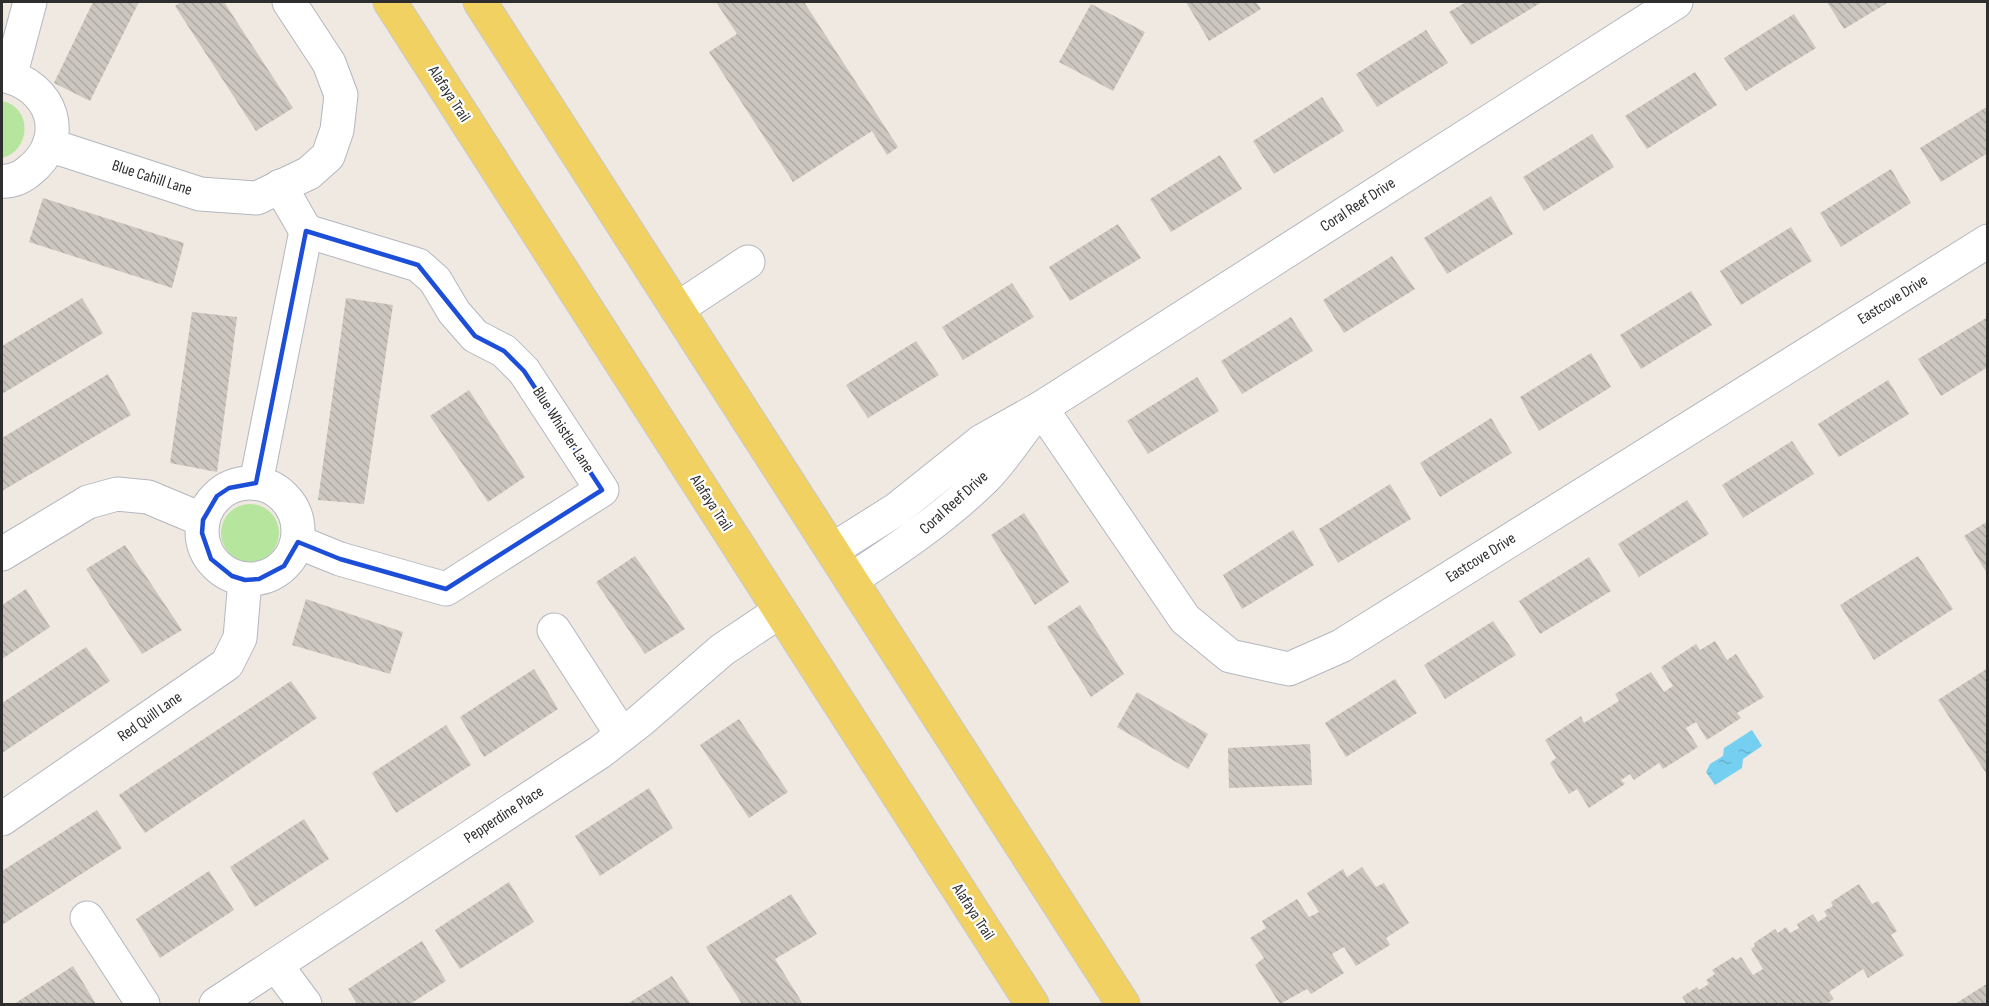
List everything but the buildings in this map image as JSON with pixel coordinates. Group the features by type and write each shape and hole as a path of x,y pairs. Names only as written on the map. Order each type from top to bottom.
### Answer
{"main road":[{"name":"Alafaya Trail","path":"390,2 1024,992 1050,1005"},
{"path":"480,2 1123,1005"}],"street":[{"path":"2,181 23,176 38,165 49,145 52,132 51,115 44,99 32,87 17,78 6,76 30,2"},
{"name":"Blue Cahill Lane","path":"49,145 200,194 256,198 309,173 328,156 337,130 341,95 329,63 290,2"},
{"name":"Coral Reef Drive","path":"832,550 897,509 982,441 1041,408 1676,2"},
{"path":"256,483 306,231 280,186"},
{"name":"Blue Whistler Lane","path":"298,542 340,559 446,589 602,490 524,371 504,351 475,336 454,312 435,280 418,266 306,231"},
{"name":"Eastcove Drive","path":"1041,408 1185,619 1230,657 1289,669 1341,646 1988,241"},
{"path":"677,309 748,262"},
{"name":"Coral Reef Drive","path":"851,580 918,535 951,509 986,477 1041,408"},
{"path":"242,483 256,483 272,487 285,497 295,510 299,526 298,542 293,555 278,570 259,579 245,580 220,569 211,559 204,547 203,520 209,507 223,492 242,483"},
{"path":"2,554 88,502 117,494 148,497 203,520"},
{"name":"Red Quill Lane","path":"2,819 227,664 240,638 245,580"},
{"name":"Pepperdine Place","path":"216,1005 600,752 722,650 780,611"},
{"path":"554,630 622,735"},
{"path":"87,918 143,1005"},
{"path":"276,965 305,1005"}],"highlighted area":[{"path":"306,231 418,265 475,336 504,351 524,371 602,490 446,589 340,559 298,542 284,566 259,579 245,580 232,576 211,559 202,533 203,520 217,496 229,488 256,483"}],"green space":[{"path":"2,101 19,111 24,129 19,147 12,154 2,158"},
{"path":"244,504 256,504 271,512 279,527 279,539 271,554 256,562 244,562 229,554 221,539 221,527 229,512"}],"water":[{"path":"1752,730 1762,746 1743,759 1742,768 1715,785 1706,772 1710,764 1723,756 1724,748"}]}
